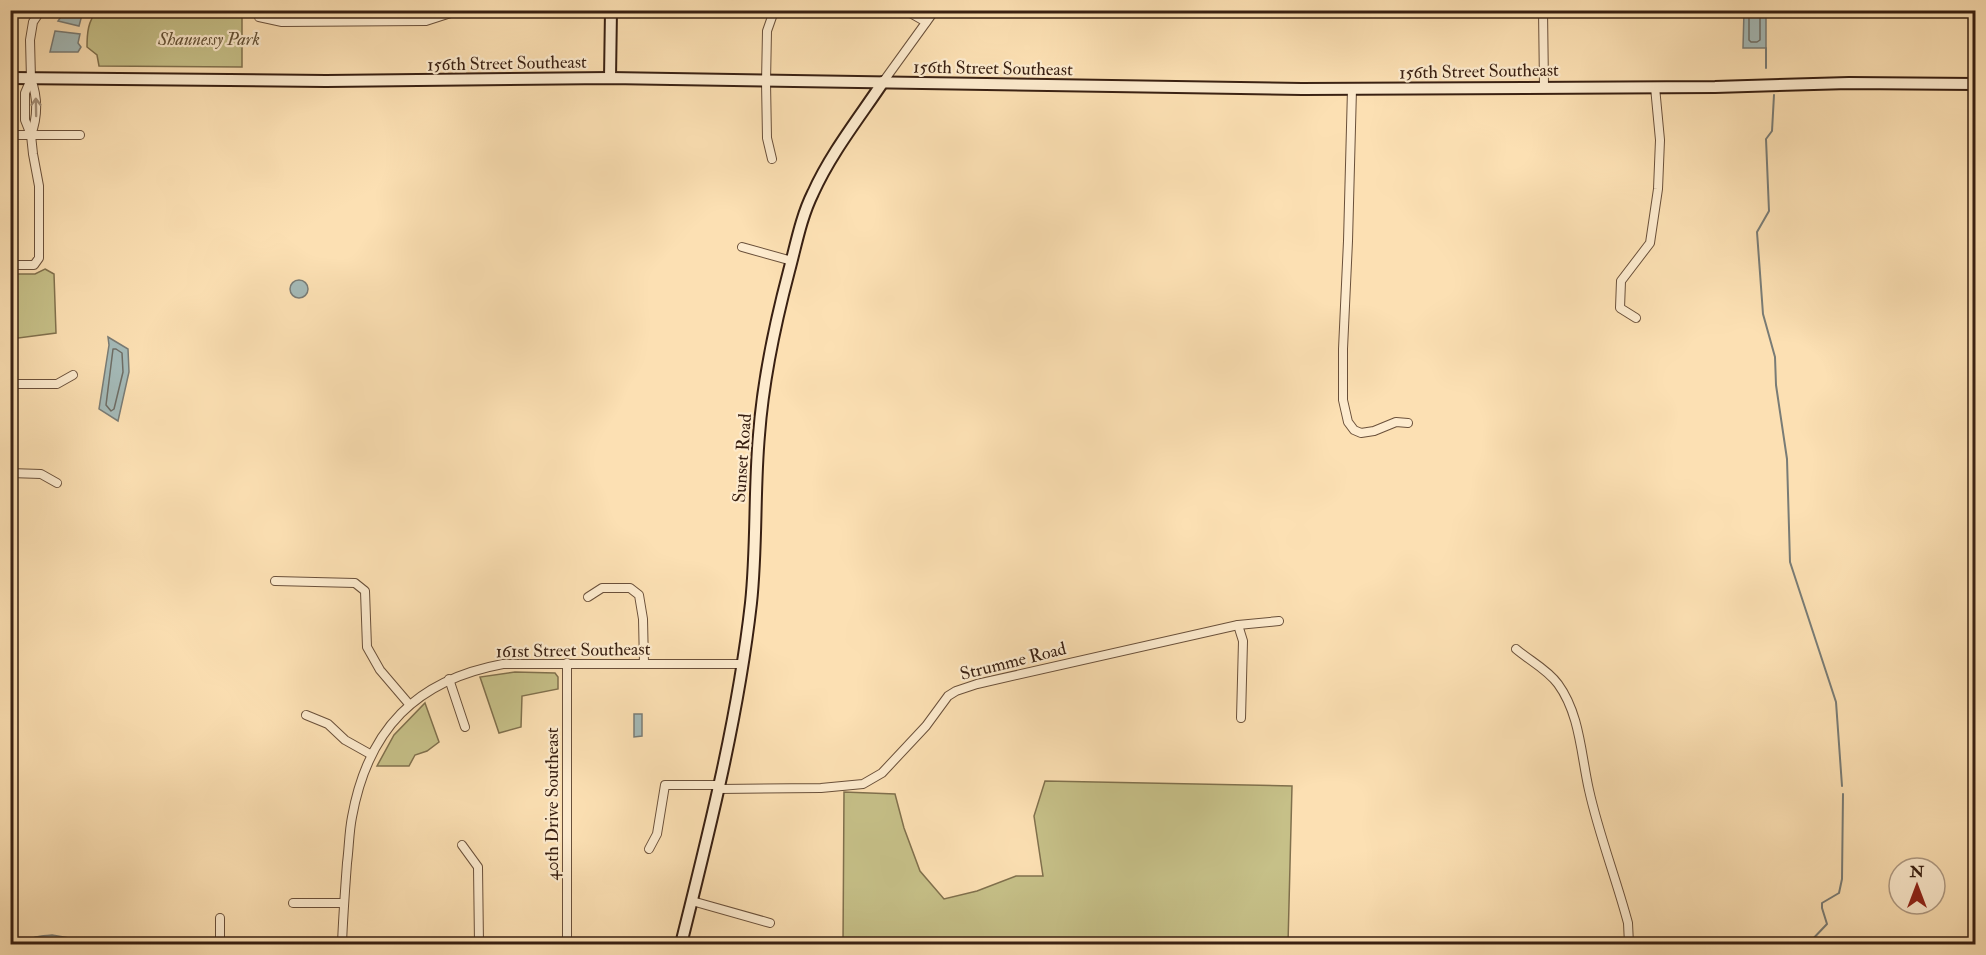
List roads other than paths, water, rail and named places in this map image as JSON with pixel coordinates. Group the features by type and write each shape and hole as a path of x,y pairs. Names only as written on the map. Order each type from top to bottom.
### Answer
{"street":[{"path":"10,264 34,265 39,258 39,186 31,135 25,120 25,93 31,79 30,40 33,22 41,10"},
{"path":"309,10 309,21"},
{"path":"398,10 398,22"},
{"path":"610,78 611,10"},
{"path":"905,10 926,22"},
{"name":"Sunset Road","path":"681,945 720,787 741,664 751,602 759,435 768,368 792,261 807,208 825,169 934,10"},
{"path":"1543,10 1544,86"},
{"path":"259,17 282,22 398,22 426,21 459,11"},
{"path":"772,159 766,138 766,82 767,31 773,14"},
{"name":"156th Street Southeast","path":"10,78 326,81 610,78 1352,89 1849,83 1976,84"},
{"path":"1636,318 1620,308 1619,302 1622,281 1650,243 1658,189 1660,140 1655,87"},
{"path":"1352,89 1348,241 1342,349 1343,400 1348,422 1354,430 1361,433 1374,431 1396,422 1408,423"},
{"path":"10,135 80,135"},
{"path":"742,247 792,261"},
{"path":"10,384 57,384 73,375"},
{"path":"10,473 41,474 57,483"},
{"path":"275,581 355,583 365,591 368,647 380,670 409,704"},
{"path":"588,597 602,588 630,588 639,595 643,619 644,664"},
{"name":"Strumme Road","path":"649,849 657,834 665,785 821,788 863,784 882,773 926,726 948,696 956,690 1238,625 1279,621"},
{"path":"1238,625 1243,641 1241,718"},
{"path":"1516,649 1528,660 1545,670 1558,683 1572,709 1592,803 1628,923 1629,945"},
{"name":"40th Drive Southeast","path":"567,663 567,944"},
{"name":"161st Street Southeast","path":"342,945 351,818 358,791 370,754 409,704 448,679 476,669 503,664 741,664"},
{"path":"448,679 465,727"},
{"path":"306,715 328,724 345,740 370,754"},
{"path":"462,845 478,867 480,945"},
{"path":"692,901 770,923"},
{"path":"292,903 344,903"},
{"path":"220,918 220,945"},
{"path":"567,944 604,945"}],"water":[{"path":"65,11 83,11 79,26 58,21"},
{"path":"1744,11 1766,11 1766,48 1743,48"},
{"path":"55,31 80,34 78,43 81,47 78,52 50,52"},
{"path":"295,280 303,280 308,285 306,296 295,298 290,293 290,285"},
{"path":"108,337 128,349 129,372 118,421 99,409 109,345"},
{"path":"634,714 642,714 642,736 634,737"},
{"path":"52,935 69,938 72,944 26,944 34,937"}],"waterway":[{"path":"1766,48 1766,68"},
{"path":"1774,95 1772,131 1766,139 1769,211 1757,232 1763,314 1775,357 1776,385 1787,459 1790,562 1836,702 1842,786"},
{"path":"1808,944 1827,924 1822,903 1839,893 1842,879 1843,794"}],"park label":[{"name":"Shaunessy Park","path":"209,39"}]}
